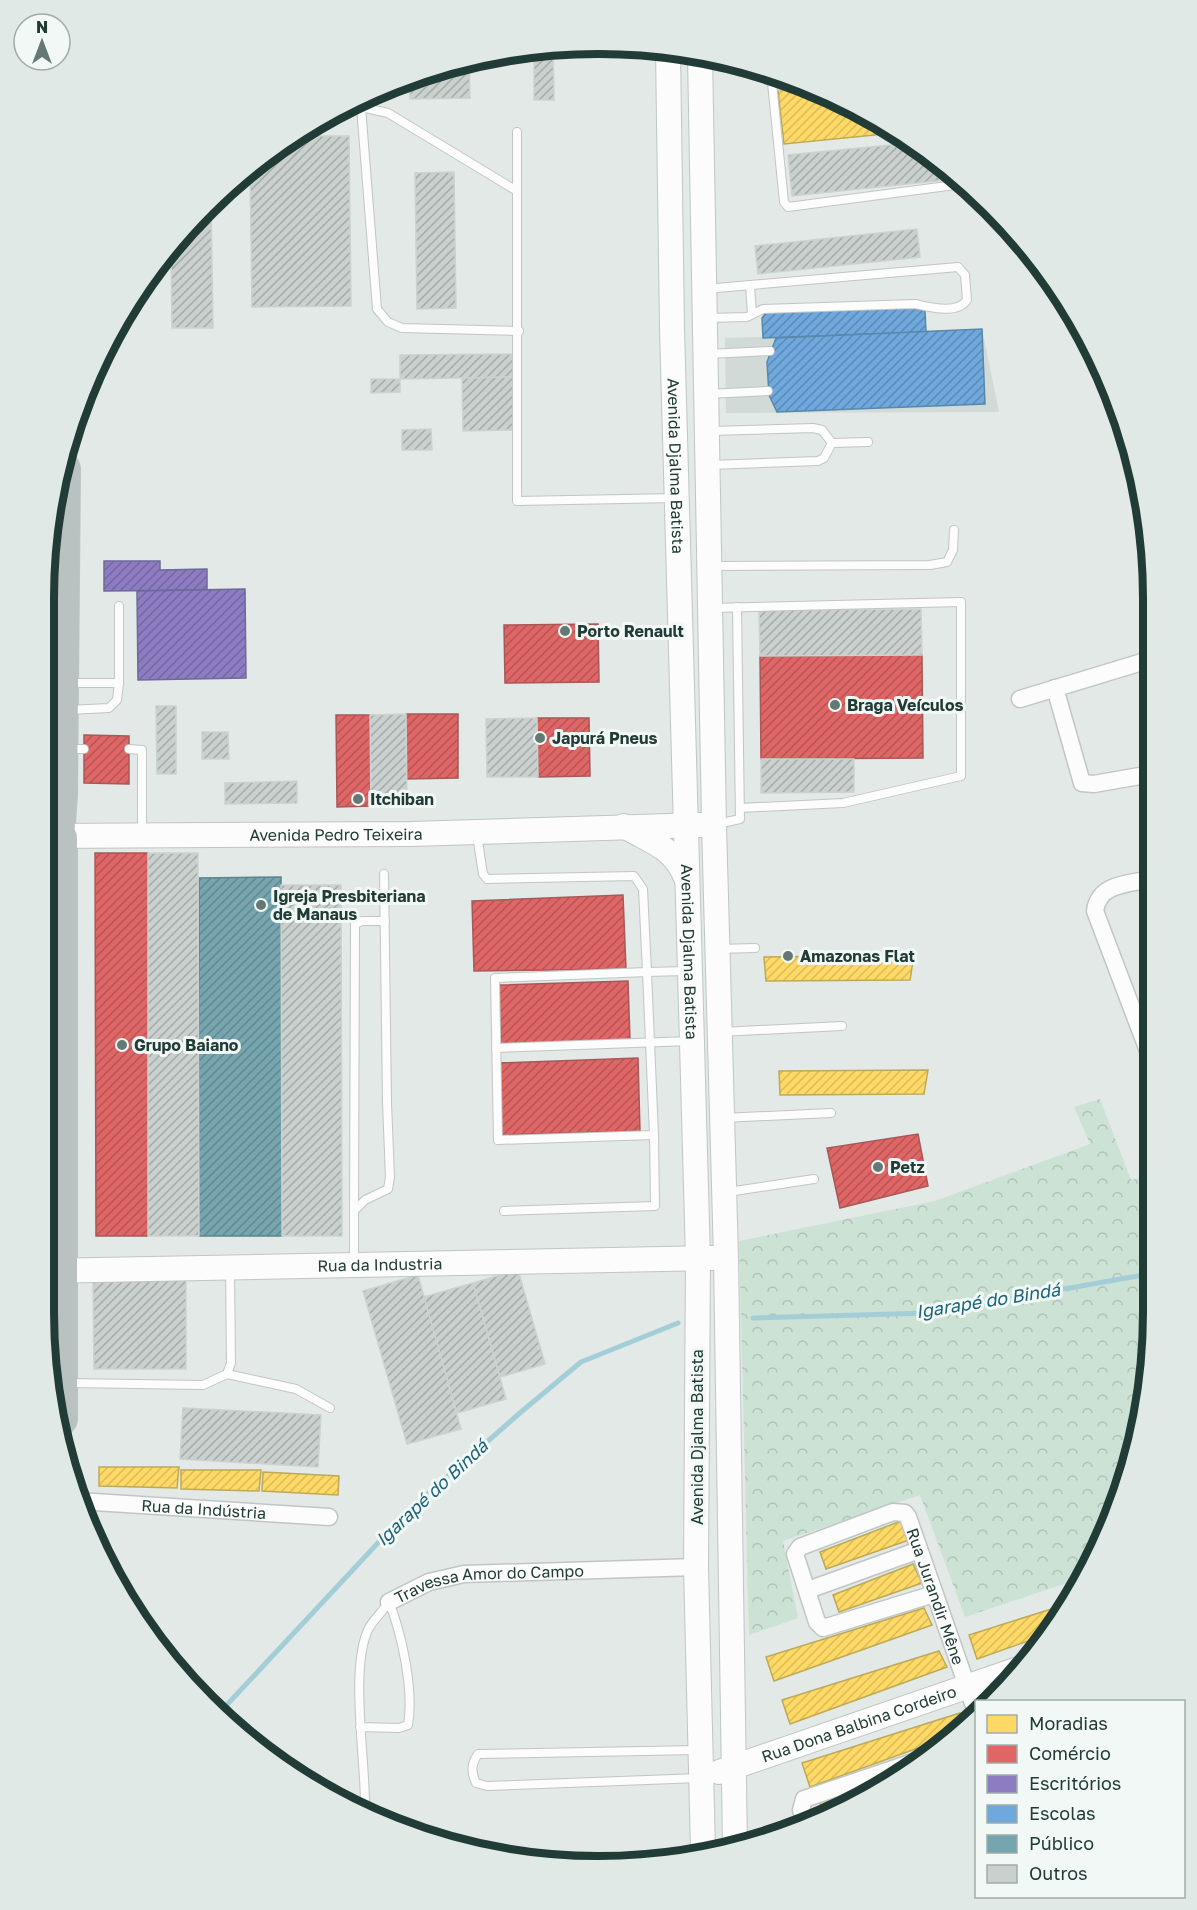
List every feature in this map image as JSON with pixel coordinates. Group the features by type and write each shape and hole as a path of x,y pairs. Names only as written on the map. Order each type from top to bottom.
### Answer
{"highway":[{"path":"54,828 73,749 62,696 63,500"},
{"path":"54,836 61,838 61,850 54,1177"},
{"path":"54,1295 61,1397"}],"main road":[{"name":"Avenida Djalma Batista","path":"668,59 677,498 698,1258 696,1567 704,1846"},
{"name":"Avenida Djalma Batista","path":"700,63 714,825 726,1258 735,1838"},
{"name":"Avenida Pedro Teixeira","path":"54,836 476,832 714,825"},
{"path":"624,826 669,850 680,862 688,884"},
{"name":"Rua da Industria","path":"54,1270 726,1258"},
{"name":"Rua Dona Balbina Cordeiro","path":"702,1778 734,1766 972,1698 998,1681"}],"street":[{"path":"1020,699 1143,662"},
{"path":"1055,688 1082,783 1094,784 1143,775"},
{"path":"1143,881 1110,888 1101,893 1095,911 1143,1038"},
{"name":"Rua da Indústria","path":"88,1501 329,1516"},
{"name":"Rua Jurandir Mêne","path":"808,1590 796,1561 795,1554 800,1547 899,1511 908,1517 972,1698"},
{"path":"920,1551 808,1590 817,1622 819,1626 828,1628 934,1594"},
{"name":"Travessa Amor do Campo","path":"389,1602 429,1582 464,1574 696,1567"},
{"path":"804,1816 801,1810 804,1799 894,1769"}],"lane":[{"path":"772,82 784,202 788,207 953,185"},
{"path":"363,108 388,113 517,192"},
{"path":"361,109 377,309 388,322 402,328 519,331"},
{"path":"517,132 518,501 677,498"},
{"path":"705,289 958,267 965,274 966,300 959,307 933,309 915,304 763,309 752,314 705,318"},
{"path":"750,285 752,314"},
{"path":"706,354 770,351"},
{"path":"706,394 768,392"},
{"path":"707,431 813,428 822,430 832,443"},
{"path":"832,443 868,442"},
{"path":"708,465 818,461 824,458 832,443"},
{"path":"709,566 930,566 947,562 953,550 954,530"},
{"path":"710,608 961,602 961,776 843,803 740,808"},
{"path":"62,696 108,708 117,700 119,683 118,606"},
{"path":"714,825 740,819 737,607"},
{"path":"62,696 119,683"},
{"path":"129,749 142,750 142,836"},
{"path":"476,832 483,874 487,879 634,876 640,881 643,889 655,1206 504,1211"},
{"path":"354,1211 365,1200 388,1189 390,1176 384,874"},
{"path":"354,1264 355,924 362,921 385,921"},
{"path":"718,949 755,948"},
{"path":"654,1135 498,1140 495,978 690,970"},
{"path":"721,1032 842,1026"},
{"path":"496,1048 692,1041"},
{"path":"722,1118 831,1113"},
{"path":"724,1192 814,1179"},
{"path":"227,1374 231,1363 230,1266"},
{"path":"61,1383 202,1385 227,1374 296,1389 330,1408"},
{"path":"360,1727 399,1728 408,1725 405,1653 399,1626 389,1602"},
{"name":"Travessa Amor do Campo","path":"365,1803 360,1727 361,1657 369,1629 389,1602"},
{"path":"701,1750 478,1754 472,1762 472,1775 476,1783 487,1786 702,1778"}],"shaded area":[{"path":"982,329 999,412 726,413 725,338"}],"green space":[{"path":"1100,1099 1131,1180 1143,1177 1143,1312 1138,1383 1133,1418 1124,1452 1102,1520 1071,1582 965,1617 920,1495 783,1541 798,1618 749,1635 739,1241 935,1201 1090,1144 1074,1107"}],"building: Moradias":[{"path":"790,89 807,95 882,134 784,144 778,90"},
{"path":"914,955 910,980 766,981 764,957"},
{"path":"928,1070 924,1094 780,1095 779,1071"},
{"path":"99,1467 179,1467 177,1488 99,1486"},
{"path":"181,1470 261,1470 259,1491 181,1489"},
{"path":"263,1472 339,1476 338,1495 262,1491"},
{"path":"901,1521 909,1540 826,1569 820,1552"},
{"path":"913,1564 922,1583 839,1612 833,1595"},
{"path":"924,1608 932,1625 774,1681 766,1657"},
{"path":"1055,1608 1033,1639 977,1659 969,1635"},
{"path":"939,1651 947,1667 790,1724 782,1700"},
{"path":"960,1713 962,1717 928,1744 810,1787 802,1763"},
{"path":"863,1787 822,1808 819,1801"}],"building: Comércio":[{"path":"598,624 599,682 505,683 504,625"},
{"path":"922,655 923,758 761,759 760,656"},
{"path":"406,714 458,714 458,778 406,779"},
{"path":"336,715 370,715 371,806 337,807"},
{"path":"537,718 589,718 590,776 538,777"},
{"path":"84,735 129,736 129,784 84,783"},
{"name":"Grupo Baiano","path":"95,853 148,853 148,1236 96,1236"},
{"path":"623,895 626,969 474,971 472,901"},
{"path":"628,981 630,1040 501,1044 499,985"},
{"path":"638,1058 640,1131 500,1135 498,1063"},
{"name":"Petz","path":"918,1134 928,1186 840,1208 827,1148"}],"building: Escritórios":[{"path":"104,561 160,561 160,570 207,569 207,590 104,591"},
{"path":"245,589 246,678 138,680 137,591"}],"building: Escolas":[{"path":"920,306 925,311 926,332 763,338 762,318 767,311"},
{"path":"982,329 985,404 777,412 769,395 767,362 776,338"}],"building: Público":[{"path":"281,877 282,1236 199,1236 199,878"}],"building: Outros":[{"path":"553,56 554,100 534,100 534,58"},
{"path":"469,70 470,98 410,99 409,88"},
{"path":"778,84 790,89 778,90"},
{"path":"312,136 349,136 351,306 252,307 250,180"},
{"path":"898,144 946,180 792,196 788,155"},
{"path":"454,172 456,308 417,309 415,173"},
{"path":"211,215 213,328 172,328 171,262"},
{"path":"917,229 920,257 758,274 755,246"},
{"path":"513,354 514,377 400,379 400,355"},
{"path":"514,377 515,430 463,431 462,378"},
{"path":"371,379 400,379 400,392 371,393"},
{"path":"431,429 432,450 402,450 402,430"},
{"path":"921,609 922,655 760,656 759,610"},
{"path":"156,706 176,706 176,774 157,774"},
{"path":"406,714 407,806 371,806 370,715"},
{"path":"537,718 538,777 487,777 486,719"},
{"path":"202,732 228,732 229,759 202,759"},
{"path":"761,759 854,759 854,792 761,793"},
{"path":"297,781 297,803 225,804 225,783"},
{"path":"148,853 198,853 199,1236 148,1236"},
{"path":"281,885 341,885 342,1236 282,1236"},
{"path":"518,1270 545,1364 500,1377 473,1283"},
{"path":"418,1275 461,1429 407,1444 363,1291"},
{"path":"93,1276 186,1276 186,1369 94,1369"},
{"path":"473,1283 506,1399 457,1413 424,1297"},
{"path":"183,1408 321,1415 318,1467 180,1459"}],"waterway":[{"name":"Igarapé do Bindá","path":"753,1318 928,1313 1143,1275"},
{"name":"Igarapé do Bindá","path":"224,1707 404,1515 521,1412 581,1362 678,1323"}],"place":[{"name":"Porto Renault","path":"565,631"},
{"name":"Braga Veículos","path":"835,705"},
{"name":"Japurá Pneus","path":"540,738"},
{"name":"Itchiban","path":"358,799"},
{"name":"Igreja Presbiteriana de Manaus","path":"261,905"},
{"name":"Amazonas Flat","path":"788,956"},
{"name":"Grupo Baiano","path":"122,1045"},
{"name":"Petz","path":"878,1167"}]}
